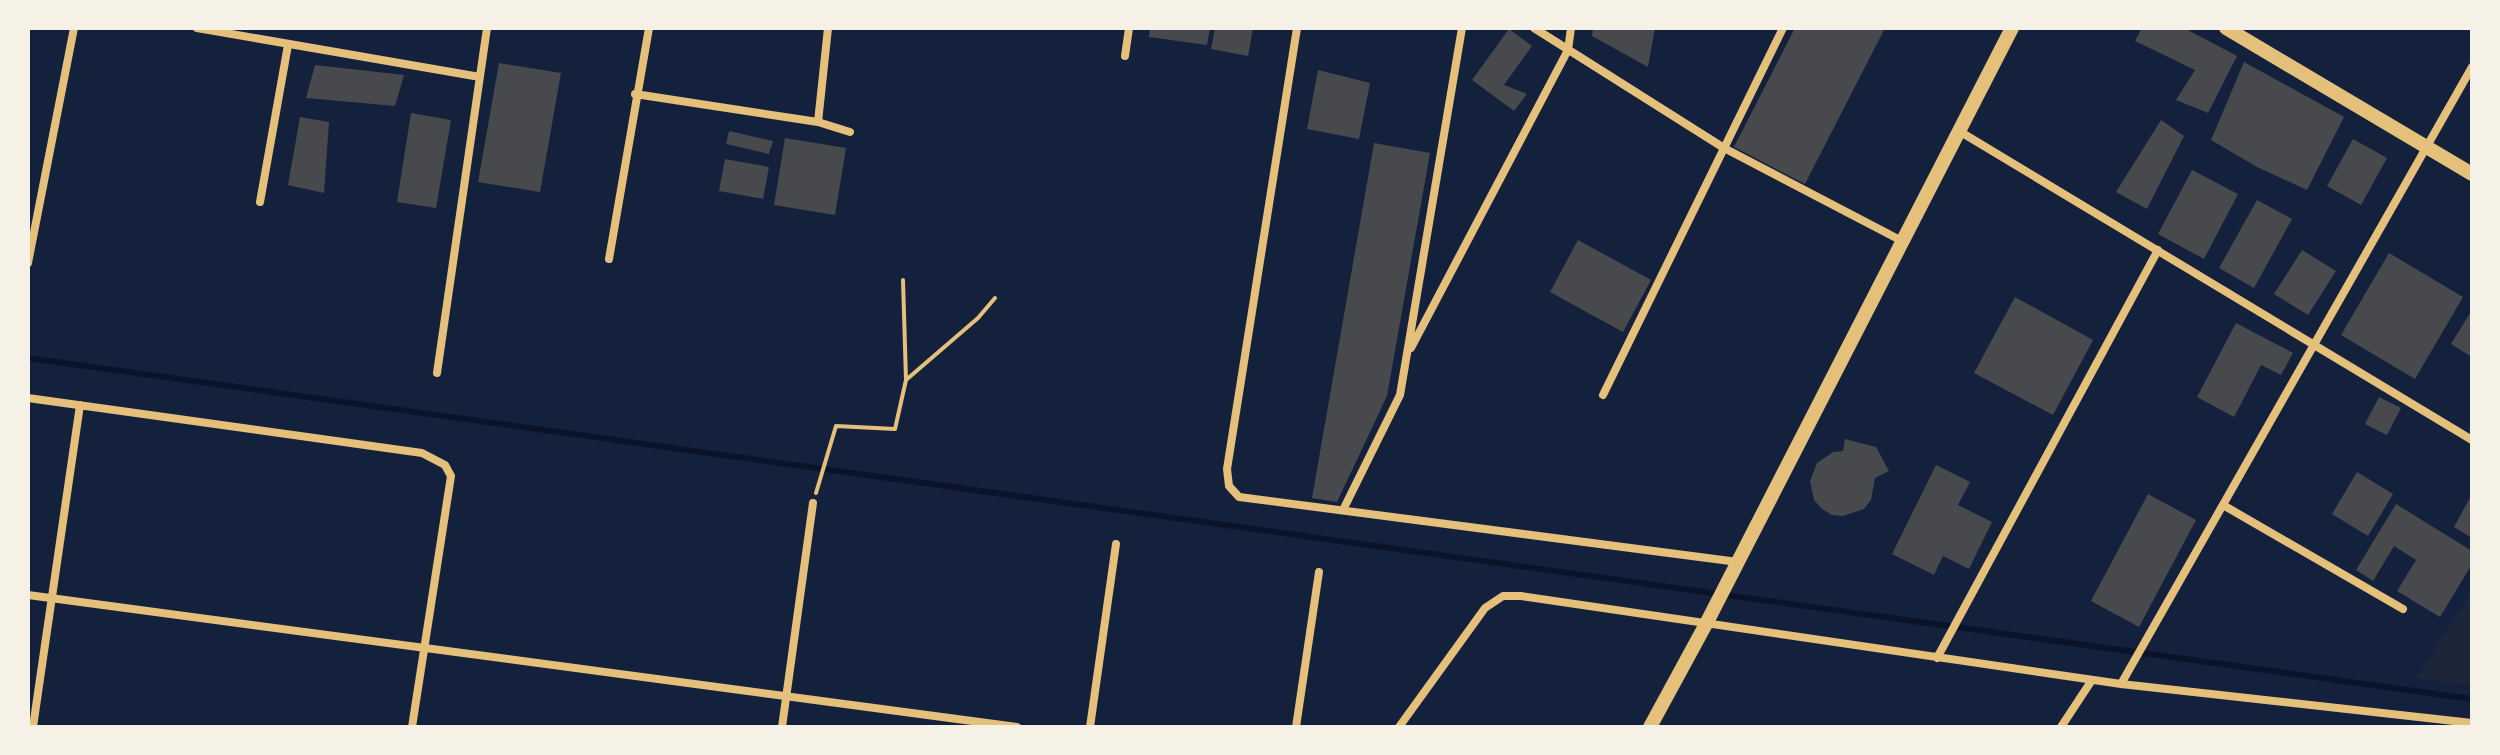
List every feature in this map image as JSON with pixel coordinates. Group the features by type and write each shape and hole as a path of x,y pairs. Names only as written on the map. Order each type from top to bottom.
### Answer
{"street":[{"path":"28,263 74,28"},
{"path":"197,28 480,77"},
{"path":"437,373 487,28"},
{"path":"609,259 635,94 649,28"},
{"path":"818,122 828,28"},
{"path":"1125,56 1129,28"},
{"path":"1297,28 1227,469 1229,486 1239,497 1735,566"},
{"path":"1343,510 1400,395 1462,28"},
{"path":"1534,28 1724,148 1902,241"},
{"path":"1406,357 1568,50 1571,28"},
{"path":"1603,395 1783,28"},
{"path":"1650,727 1715,607 2012,28"},
{"path":"2226,28 2472,174"},
{"path":"260,202 288,45"},
{"path":"2121,684 2472,67"},
{"path":"635,94 818,122 850,132"},
{"path":"1959,131 2472,440"},
{"path":"1937,658 2158,250"},
{"path":"28,398 422,453 445,465 451,476 412,727"},
{"path":"33,727 80,405"},
{"path":"782,727 813,503"},
{"path":"2223,505 2403,609"},
{"path":"1090,727 1116,544"},
{"path":"1296,727 1319,572"},
{"path":"28,595 1017,727"},
{"path":"1399,727 1485,608 1503,596 1521,596 2121,684 2472,723"},
{"path":"2061,727 2092,680"}],"path":[{"path":"813,503 836,426 895,429 906,380 903,280"},
{"path":"906,380 978,318 995,298"}],"shaded area":[{"path":"2472,592 2472,686 2416,678"}],"building":[{"path":"1150,28 1210,28 1207,45 1149,37"},
{"path":"1215,28 1253,28 1248,56 1211,49"},
{"path":"1593,28 1655,28 1648,67 1592,36"},
{"path":"1795,28 1885,28 1805,184 1734,147"},
{"path":"2142,28 2184,28 2237,56 2208,113 2176,100 2195,70 2135,41"},
{"path":"1509,29 1532,46 1504,85 1527,94 1514,111 1472,80"},
{"path":"2244,62 2344,117 2307,190 2257,167 2211,140"},
{"path":"499,63 561,73 540,192 478,182"},
{"path":"315,65 404,75 395,106 306,98"},
{"path":"1318,70 1370,83 1359,139 1307,129"},
{"path":"411,113 451,120 436,208 397,202"},
{"path":"300,117 329,122 324,193 288,185"},
{"path":"2161,120 2184,136 2147,209 2116,192"},
{"path":"729,131 773,141 769,154 726,144"},
{"path":"785,138 846,148 835,215 774,205"},
{"path":"2353,139 2387,158 2361,205 2327,186"},
{"path":"1374,143 1430,153 1387,396 1337,502 1312,498"},
{"path":"725,159 769,167 763,199 719,191"},
{"path":"2192,170 2238,194 2204,259 2158,234"},
{"path":"2257,200 2292,219 2254,288 2219,268"},
{"path":"1578,240 1651,280 1623,332 1550,292"},
{"path":"2302,250 2336,271 2308,315 2274,294"},
{"path":"2389,253 2463,297 2415,379 2341,335"},
{"path":"2015,297 2093,340 2053,415 1974,373"},
{"path":"2472,310 2472,357 2451,344"},
{"path":"2236,323 2293,353 2281,375 2261,365 2234,417 2197,397"},
{"path":"2379,397 2401,408 2387,435 2365,424"},
{"path":"1845,439 1876,447 1889,471 1875,478 1871,500 1864,509 1843,516 1832,515 1814,500 1810,481 1817,463 1833,452 1843,451"},
{"path":"1936,465 1970,482 1958,505 1992,522 1969,569 1943,556 1934,575 1892,554"},
{"path":"2357,472 2393,494 2368,536 2332,514"},
{"path":"2148,494 2196,520 2139,627 2091,601"},
{"path":"2472,494 2472,538 2454,527"},
{"path":"2396,504 2472,551 2472,564 2440,617 2397,591 2416,560 2394,546 2373,581 2356,570"}],"waterway":[{"path":"28,358 2472,699"}]}
